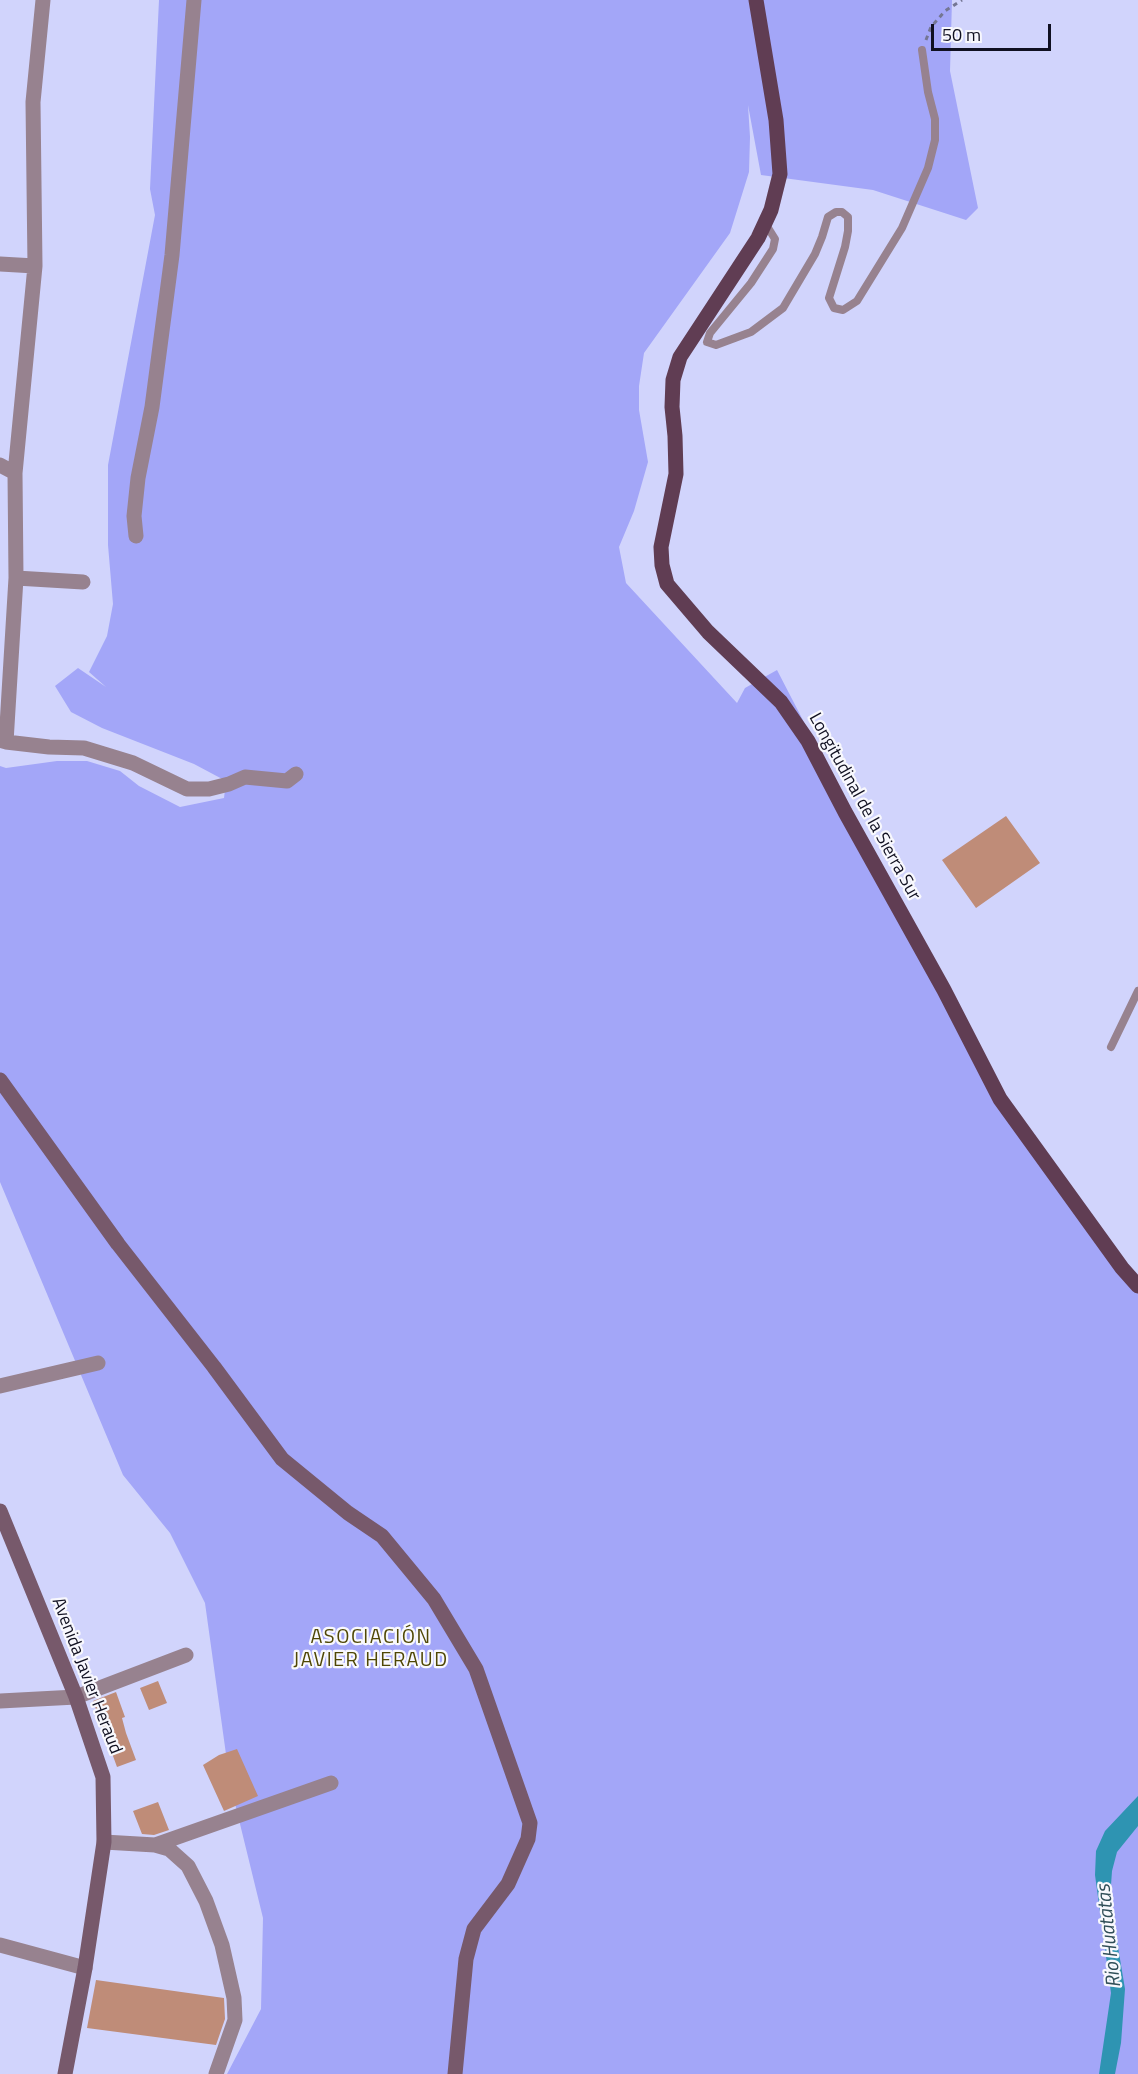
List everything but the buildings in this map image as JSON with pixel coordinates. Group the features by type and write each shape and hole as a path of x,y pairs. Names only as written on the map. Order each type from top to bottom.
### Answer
{"main road":[{"name":"Longitudinal de la Sierra Sur","path":"756,0 766,51 779,147 780,174 771,210 758,238 680,357 673,380 672,407 676,474 661,547 662,565 667,585 708,632 781,702 808,741 944,990 1000,1099 1122,1268 1138,1286"},
{"path":"0,1080 118,1244 282,1459 348,1513 382,1536 434,1599 476,1669 530,1823 528,1839 508,1884 474,1929 466,1959 455,2074"},
{"name":"Avenida Javier Heraud","path":"0,1511 76,1697 103,1777 104,1842 65,2074"}],"street":[{"path":"43,0 33,102 35,266 15,473 16,578 3,741 84,748 133,763 187,789 209,789 230,784 245,777 287,781 297,774"},
{"path":"136,536 134,516 138,478 152,407 172,255 194,0"},
{"path":"0,264 35,266"},
{"path":"0,465 15,473"},
{"path":"16,578 83,582"},
{"path":"0,1386 98,1363"},
{"path":"0,1701 76,1697 186,1655"},
{"path":"155,1845 331,1783"},
{"path":"104,1842 155,1845 169,1849 188,1866 206,1901 222,1945 234,1998 235,2020 216,2074"},
{"path":"0,1945 84,1968"}],"lane":[{"path":"765,223 775,239 773,249 751,283 710,333 707,342 716,345 751,332 783,308 815,254 828,217 836,212 842,212 848,217 848,231 829,298 834,308 843,310 857,301 902,228 928,168 935,140 935,119 926,84 922,50"},
{"path":"1111,1047 1138,992"}],"path":[{"path":"922,50 931,27 945,11 962,0"}],"shaded area":[{"path":"159,0 952,0 950,71 978,208 966,220 873,190 761,175 748,105 749,172 730,233 644,353 639,386 639,410 648,462 634,511 619,547 626,583 737,703 745,688 777,670 967,1037 1111,1253 1138,1276 1138,2074 227,2074 261,2009 263,1918 230,1783 205,1603 170,1533 123,1475 0,1182 0,766 6,768 57,761 87,761 120,771 139,786 180,807 224,798 226,781 194,764 102,728 71,712 55,686 78,668 106,687 89,672 107,636 113,604 108,545 108,465 155,215 150,189"}],"water":[{"name":"Rio Huatatas","path":"1138,1796 1138,1826 1117,1852 1112,1871 1110,1899 1125,1989 1121,2043 1115,2074 1099,2074 1111,1993 1095,1875 1096,1851 1105,1831"}],"district":[{"name":"ASOCIACIÓN JAVIER HERAUD","path":"371,1650"}]}
